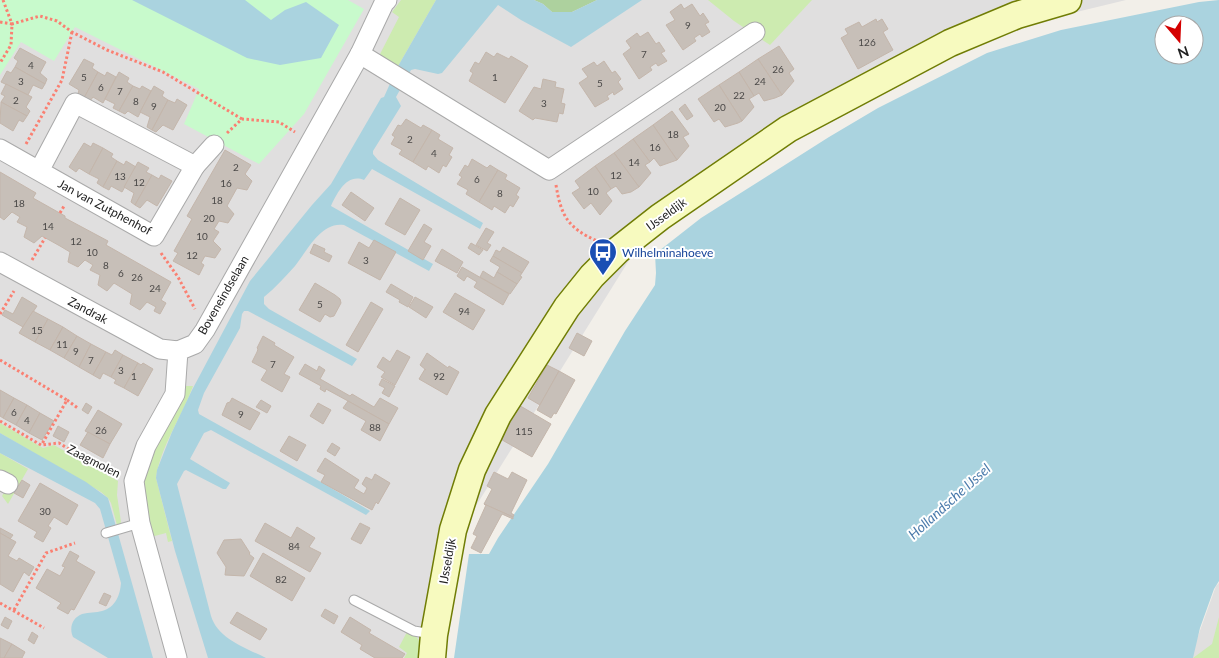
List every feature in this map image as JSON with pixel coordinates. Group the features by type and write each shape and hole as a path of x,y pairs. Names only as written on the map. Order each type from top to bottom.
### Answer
{"street":[{"name":"IJsseldijk","path":"433,646 453,530 472,470 494,423 567,307 592,276 618,250 660,218 788,129 950,43 1017,15 1068,0"},
{"name":"Boveneindselaan","path":"178,351 195,344 205,330 234,275 360,54 383,1"},
{"path":"360,54 549,170 755,32"},
{"path":"39,171 75,103 194,166"},
{"name":"Jan van Zutphenhof","path":"0,149 154,236 194,166 214,145"},
{"name":"Zandrak","path":"0,262 160,349 178,351"},
{"path":"177,658 140,523 134,481 146,446 175,394 178,351"}],"lane":[{"path":"106,533 140,523"},
{"path":"354,600 414,631 433,646"}],"path":[{"path":"0,63 11,45 12,24 3,0"},
{"path":"0,22 12,24 40,16 58,21 72,32 107,50 163,72 242,119 279,122 311,141"},
{"path":"18,158 62,80 72,32"},
{"path":"549,170 555,177 560,208 569,224 584,235 618,250"},
{"path":"154,236 161,252 191,299 205,330"},
{"path":"0,314 45,238"},
{"path":"0,360 79,408"},
{"path":"41,444 67,400"},
{"name":"Zaagmolen","path":"0,421 41,444 59,443 93,464 134,481"},
{"path":"14,610 46,553 75,543"},
{"path":"0,602 44,628"}],"shaded area":[{"path":"0,0 1126,0 1027,24 928,67 815,125 641,241 456,538 442,658 0,658"},
{"path":"1219,583 1219,658 1193,658 1193,650 1216,586"}],"green space":[{"path":"0,0 348,0 364,9 304,114 259,164 184,124 199,89 75,27 54,61 21,42 0,75"},
{"path":"401,0 436,0 397,68 379,56 399,17 392,12"},
{"path":"534,0 597,0 572,12 552,12 543,4"},
{"path":"708,0 812,0 770,45 734,21"},
{"path":"186,386 193,386 162,454 156,478 172,541 168,542 166,533 151,537 141,492 145,468"},
{"path":"0,423 43,448 54,445 118,481 117,495 120,524 117,525 111,503 101,492 0,433"},
{"path":"0,453 28,469 8,504 2,496 12,479 0,472"},
{"path":"1219,617 1219,658 1193,658 1212,644"},
{"path":"408,630 424,646 423,658 404,658 407,653 399,647"}],"water":[{"path":"132,0 245,0 271,20 285,10 306,2 339,25 321,58 280,65 247,58"},
{"path":"436,0 534,0 543,4 552,12 572,12 597,0 642,0 571,47 521,20 498,5 442,73 411,70 396,97 401,106 373,151 373,154 378,160 483,223 480,229 372,169 364,180 353,179 343,186 331,206 433,264 429,271 344,225 336,225 328,228 315,238 295,266 264,297 264,304 269,309 357,359 352,366 248,311 244,311 242,314 240,328 204,393 198,410 199,414 370,511 366,515 211,430 204,433 190,459 230,483 226,489 223,489 186,470 177,484 211,616 226,637 266,658 208,658 175,551 156,478 157,470 192,390 250,281 331,184 381,98 384,97 397,68"},
{"name":"Hollandsche IJssel","path":"1219,0 1219,581 1214,589 1200,628 1193,658 454,658 469,554 489,554 548,464 625,331 655,285 655,254 701,218 878,108 987,53 1061,30 1199,2"},
{"path":"0,433 86,482 108,498 153,658 108,658 73,637 71,627 76,618 82,614 100,612 111,607 120,592 121,583 100,509 95,503 0,453"}],"building":[{"path":"681,4 684,9 692,4 700,16 703,13 709,22 705,24 710,32 702,37 700,34 694,38 696,41 683,50 666,25 675,20 670,12"},
{"path":"876,19 877,22 882,19 888,29 883,32 893,50 858,69 841,38 848,34 845,29 859,22 862,27"},
{"path":"648,32 656,44 659,42 665,51 661,53 667,61 658,66 656,63 650,67 652,70 639,79 623,54 631,48 626,41 637,33 640,37"},
{"path":"779,46 794,69 789,73 794,81 782,95 758,59"},
{"path":"20,48 46,62 40,73 47,79 45,84 15,67 18,61 14,58"},
{"path":"486,52 494,57 497,53 509,59 511,56 528,66 505,103 469,81 473,73 470,71 475,62 479,64"},
{"path":"84,59 94,64 92,68 98,72 84,98 78,94 79,90 69,84"},
{"path":"758,59 782,95 764,101 759,93 754,96 739,72"},
{"path":"604,61 612,73 615,71 621,79 618,82 623,89 614,95 613,92 607,96 609,99 595,107 579,83 588,77 582,69 594,62 597,66"},
{"path":"15,67 45,84 42,89 33,85 28,95 1,82 7,71 11,73"},
{"path":"98,72 105,76 107,72 116,77 103,103 93,97 90,101 84,98"},
{"path":"119,72 129,78 127,82 133,86 119,111 113,108 115,104 105,99"},
{"path":"739,72 754,96 749,99 754,107 742,121 719,85"},
{"path":"543,79 556,82 555,87 564,89 561,103 565,104 563,114 559,113 557,122 535,118 533,120 519,111 534,87 541,89"},
{"path":"6,84 32,97 26,107 30,111 27,116 1,102 5,96 1,94"},
{"path":"719,85 742,121 725,127 719,119 714,122 698,99"},
{"path":"133,86 140,89 142,86 151,91 138,117 128,111 125,114 119,111"},
{"path":"154,86 164,92 162,96 168,100 152,130 147,127 150,117 140,112"},
{"path":"177,99 187,105 173,130 163,125 156,132 152,130 168,100 175,103"},
{"path":"1,102 27,116 23,122 19,120 13,131 0,123"},
{"path":"685,104 693,116 687,120 679,109"},
{"path":"672,111 689,134 683,137 689,146 677,160 653,125"},
{"path":"406,119 421,128 423,125 432,130 413,162 399,154 402,150 391,144 395,137 392,135 398,125 401,126"},
{"path":"653,125 677,160 660,166 654,158 650,162 633,139"},
{"path":"432,130 440,135 438,139 453,148 449,155 452,157 446,167 443,165 439,173 428,166 426,170 413,162"},
{"path":"633,139 650,162 645,165 651,173 639,187 614,153"},
{"path":"84,143 91,147 93,143 103,148 89,174 79,168 76,172 69,167"},
{"path":"103,148 113,154 111,157 117,161 103,187 97,183 99,179 89,174"},
{"path":"225,150 251,165 245,174 252,181 247,190 237,188 227,206 234,214 228,223 219,221 214,229 219,232 213,241 221,249 215,258 205,256 201,263 204,265 199,275 173,261 178,253 174,251 192,219 187,216"},
{"path":"614,153 639,187 631,192 622,194 616,186 611,189 595,166"},
{"path":"472,159 487,168 490,165 498,170 479,202 466,194 468,190 457,184 462,177 459,175 465,165 468,167"},
{"path":"117,161 124,165 126,161 136,167 122,192 111,186 109,190 103,187"},
{"path":"138,162 149,168 146,172 152,175 135,205 131,202 134,193 124,187"},
{"path":"595,166 611,189 606,193 612,201 600,215 591,203 584,209 572,193 580,188 575,181"},
{"path":"498,170 507,175 505,179 520,188 516,195 519,197 513,207 510,205 505,213 494,206 492,210 479,202"},
{"path":"0,172 36,193 33,198 108,241 106,245 171,282 161,300 166,303 160,314 154,311 156,307 147,302 140,310 130,304 132,294 114,283 107,291 98,285 100,275 90,270 93,265 85,260 78,267 68,262 70,252 42,236 34,243 24,237 27,227 17,222 20,217 12,212 4,220 0,217"},
{"path":"152,175 159,179 161,175 172,181 157,206 147,200 140,208 135,205"},
{"path":"351,192 374,208 365,221 342,205"},
{"path":"400,198 420,210 405,235 385,224"},
{"path":"424,224 432,229 424,242 431,246 423,260 408,251"},
{"path":"486,228 494,232 487,243 491,245 487,251 476,245"},
{"path":"374,240 396,252 380,280 348,263 359,242 369,248"},
{"path":"471,243 483,250 479,255 468,248"},
{"path":"314,244 325,249 324,252 332,256 329,262 310,253"},
{"path":"503,247 529,262 522,273 493,256 496,250 500,252"},
{"path":"442,249 463,262 457,273 435,261"},
{"path":"493,256 522,273 520,276 522,277 517,284 497,272 500,267 490,261"},
{"path":"462,267 509,294 503,305 474,287 477,282 467,276 464,281 457,276"},
{"path":"483,271 494,278 497,272 517,284 510,294 480,277"},
{"path":"315,283 335,295 340,299 341,303 334,316 330,317 325,314 320,322 299,310"},
{"path":"391,284 413,297 408,307 386,292"},
{"path":"455,293 485,310 473,330 443,312"},
{"path":"22,297 37,306 23,327 2,315 5,310 13,314"},
{"path":"415,297 433,307 426,318 409,307"},
{"path":"371,302 383,309 358,352 346,345"},
{"path":"33,311 48,319 35,342 19,333"},
{"path":"48,319 63,327 50,350 35,342"},
{"path":"63,327 77,336 64,358 50,350"},
{"path":"577,333 592,341 584,356 569,348"},
{"path":"77,336 91,344 79,367 64,358"},
{"path":"263,336 294,357 284,374 290,377 282,392 261,380 267,370 252,362"},
{"path":"91,344 106,352 93,375 79,367"},
{"path":"115,350 123,355 111,377 103,373 100,379 93,375 106,352 112,355"},
{"path":"397,350 410,357 395,385 381,377 385,372 377,367 383,357 390,362"},
{"path":"427,353 448,368 449,366 459,372 447,395 419,379 425,369 420,365"},
{"path":"123,355 138,363 124,388 114,383 116,380 111,377"},
{"path":"138,363 141,365 143,363 153,369 138,396 124,388"},
{"path":"305,364 317,371 319,366 325,370 320,379 350,396 352,394 374,407 380,398 398,408 389,424 326,389 325,392 320,389 321,386 299,374"},
{"path":"547,365 559,371 540,405 528,398"},
{"path":"559,371 575,380 556,414 554,413 551,418 537,410"},
{"path":"382,379 395,386 389,397 382,393 385,388 379,385"},
{"path":"0,390 14,398 3,418 0,416"},
{"path":"14,398 27,405 16,425 3,418"},
{"path":"232,398 260,413 250,430 222,415 227,403"},
{"path":"261,400 271,406 267,413 256,407"},
{"path":"348,401 389,424 380,441 361,430 366,421 343,408"},
{"path":"86,403 92,407 88,414 82,410"},
{"path":"318,403 331,410 323,424 310,416"},
{"path":"517,404 551,424 532,457 497,437"},
{"path":"27,405 40,413 29,433 16,425"},
{"path":"98,410 122,424 110,444 85,431"},
{"path":"40,413 54,421 42,440 29,433"},
{"path":"58,426 69,432 64,442 53,436"},
{"path":"88,432 110,444 103,458 80,445"},
{"path":"289,436 306,445 297,461 280,451"},
{"path":"332,443 340,448 335,456 327,451"},
{"path":"325,458 359,480 354,488 364,494 367,488 362,484 366,477 372,480 375,474 390,483 378,504 376,502 372,510 321,482 325,475 317,471"},
{"path":"494,472 508,479 512,472 527,480 511,513 514,515 513,517 484,504 492,489 487,486"},
{"path":"22,480 30,485 23,498 14,493"},
{"path":"40,483 78,505 67,525 54,517 48,526 51,528 43,542 34,537 37,532 18,521"},
{"path":"484,504 513,517 513,519 502,514 481,553 471,548 477,536 473,534 486,505"},
{"path":"265,523 291,538 297,527 315,538 309,547 321,553 310,572 255,541"},
{"path":"360,523 370,528 361,544 351,539"},
{"path":"0,528 13,535 10,539 0,533"},
{"path":"0,533 16,542 8,556 17,561 19,558 34,567 29,576 24,572 13,592 0,584"},
{"path":"241,539 249,554 254,558 244,576 225,575 226,567 217,553 224,540"},
{"path":"70,551 79,556 76,561 95,572 74,610 71,609 68,614 57,608 61,603 36,588 47,569 60,576 65,567 62,566"},
{"path":"263,553 305,578 292,601 250,576"},
{"path":"104,593 111,596 106,606 99,603"},
{"path":"325,609 338,616 334,624 321,616"},
{"path":"237,612 267,629 260,640 230,623"},
{"path":"5,617 12,621 8,629 1,625"},
{"path":"350,617 371,630 369,633 405,654 402,658 375,658 360,649 362,645 341,632"},
{"path":"32,632 38,636 34,644 28,640"},
{"path":"0,638 12,644 4,658 0,658"},
{"path":"12,644 25,652 22,658 4,658"}],"place":[{"name":"Wilhelminahoeve","path":"603,276"}]}
